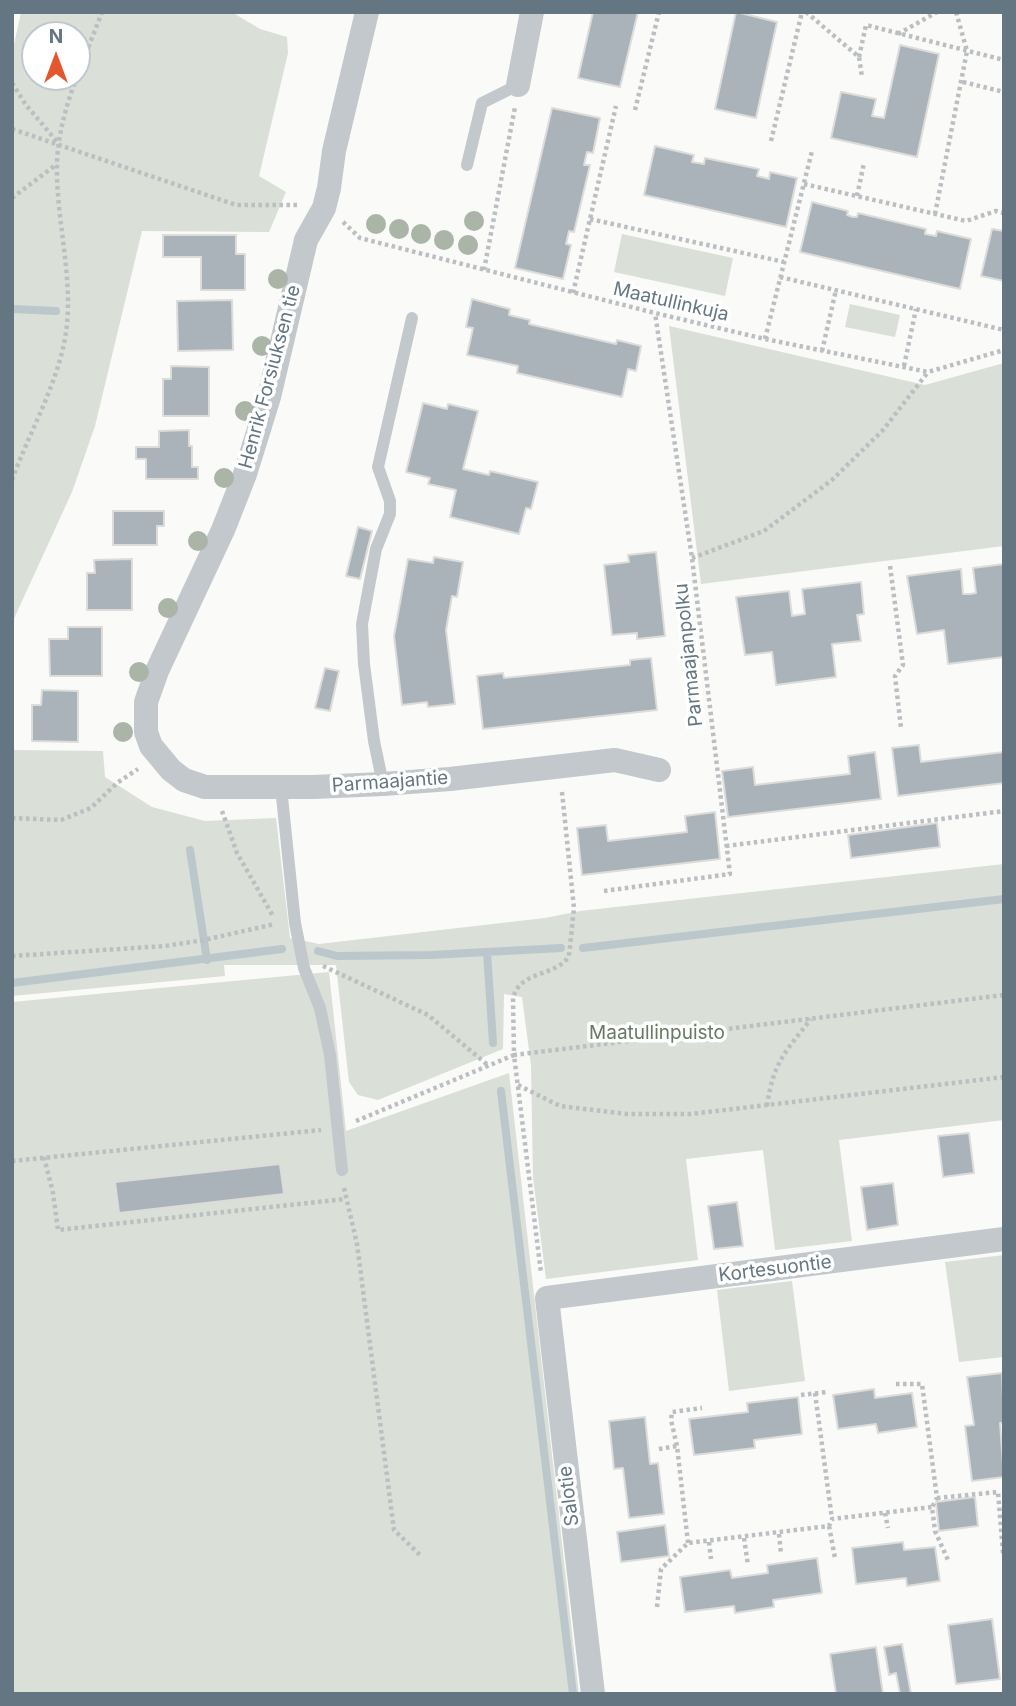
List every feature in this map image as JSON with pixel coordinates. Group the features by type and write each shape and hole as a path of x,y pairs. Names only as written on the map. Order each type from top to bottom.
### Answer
{"street":[{"name":"Henrik Forsiuksen tie","path":"146,732 146,702 149,692 223,530 269,397 306,240 324,208 334,151 366,12"},
{"path":"518,86 532,12"},
{"name":"Parmaajantie","path":"146,732 156,754 184,780 205,787 383,784 615,760 659,770"},
{"name":"Kortesuontie","path":"547,1298 1004,1239"},
{"name":"Salotie","path":"547,1298 593,1694"}],"lane":[{"path":"467,165 482,103 518,86"},
{"path":"383,784 374,741 362,624 376,549 390,514 390,501 377,467 412,318"},
{"path":"281,787 295,923 302,956 320,1008 330,1055 342,1170"}],"path":[{"path":"12,480 48,392 67,327 68,293 57,164 59,145 64,117 102,12"},
{"path":"635,110 659,12"},
{"path":"771,141 804,12 859,57"},
{"path":"898,34 937,12"},
{"path":"935,214 968,51 956,12"},
{"path":"862,77 859,57 866,25 1004,60"},
{"path":"962,82 1004,92"},
{"path":"12,83 26,105 59,145"},
{"path":"484,270 513,125 518,86"},
{"path":"573,293 616,106"},
{"path":"12,129 236,205 300,205"},
{"path":"765,339 812,151"},
{"path":"857,196 864,163"},
{"path":"12,198 57,164"},
{"path":"804,184 966,221 996,211 1004,213"},
{"name":"Maatullinkuja","path":"339,219 360,238 765,339 928,372 1004,350"},
{"path":"590,219 784,262"},
{"path":"780,277 1004,330"},
{"path":"822,351 836,290"},
{"path":"904,367 916,309"},
{"name":"Parmaajanpolku","path":"604,891 730,874 692,558 655,313"},
{"path":"692,558 764,531 832,480 883,429 928,372"},
{"path":"890,566 903,665 895,677 901,727"},
{"path":"12,818 61,820 91,808 117,783 134,773"},
{"path":"12,956 165,946 280,923 266,905 237,853 220,807"},
{"path":"726,846 1004,811"},
{"path":"564,815 574,908 569,956 565,963 525,979 514,990 514,1055 1004,995"},
{"path":"302,956 428,1015 489,1066"},
{"path":"767,1106 771,1080 780,1059 811,1018"},
{"path":"518,1084 560,1106 627,1114 691,1114 1004,1077"},
{"path":"44,1157 58,1230 345,1199"},
{"path":"342,1170 345,1199 357,1244 394,1530 421,1556"},
{"path":"896,1384 922,1384 937,1498 932,1507 935,1531 948,1560"},
{"path":"801,1395 827,1392"},
{"path":"815,1393 832,1519 829,1526 835,1558"},
{"path":"688,1543 677,1446 671,1420 672,1412 702,1408"},
{"path":"659,1449 677,1446"},
{"path":"671,1476 680,1476"},
{"path":"937,1498 998,1492 1001,1497 1003,1553"},
{"path":"832,1519 932,1507"},
{"path":"885,1513 888,1528"},
{"path":"657,1606 660,1569 688,1543 829,1526"},
{"path":"779,1533 781,1554"},
{"path":"744,1538 748,1565"},
{"path":"709,1542 711,1559"}],"green space":[{"path":"21,12 235,12 260,29 287,37 288,53 259,176 286,192 269,232 142,231 95,426 72,492 12,623 12,54"},
{"path":"622,234 733,258 725,296 614,272"},
{"path":"850,304 900,315 895,337 845,327"},
{"path":"669,326 925,385 1004,363 1004,546 701,584"},
{"name":"Maatullinpuisto","path":"12,750 103,751 105,777 152,807 205,821 276,818 290,938 319,944 545,918 580,911 1004,864 1004,1120 839,1140 852,1241 775,1250 763,1150 686,1159 698,1260 546,1279 533,1178 531,1065 522,997 504,994 503,1049 378,1100 358,1095 349,1082 336,965 224,965 225,976 12,996"},
{"path":"329,972 346,1131 509,1073 579,1694 12,1694 12,1002"},
{"path":"1004,1255 1004,1357 959,1362 945,1262"},
{"path":"792,1281 805,1381 729,1391 717,1290"}],"building":[{"path":"593,12 638,12 620,87 578,78"},
{"path":"736,12 777,22 756,118 715,109"},
{"path":"900,45 939,54 917,157 831,138 841,92 876,99 872,116 884,118"},
{"path":"552,108 600,118 593,153 587,152 584,165 590,165 574,232 569,231 566,244 571,245 563,279 515,268"},
{"path":"655,146 694,155 692,162 704,164 705,158 759,169 757,176 769,179 770,172 797,178 786,227 644,195"},
{"path":"812,202 848,211 847,215 853,217 857,217 858,213 926,229 925,234 936,236 937,231 971,239 960,289 800,252"},
{"path":"992,229 1004,231 1004,281 981,276"},
{"path":"163,235 236,235 236,254 245,254 245,290 201,290 201,257 163,257"},
{"path":"472,299 510,309 509,315 530,320 529,324 616,344 617,340 641,346 636,371 628,369 622,397 517,373 518,366 467,355 473,328 466,327"},
{"path":"232,300 233,350 178,351 177,301"},
{"path":"171,366 209,367 209,416 163,416 163,379 171,379"},
{"path":"423,403 447,409 448,404 478,411 463,469 489,475 490,471 538,482 531,509 526,508 519,534 450,517 456,490 428,484 430,478 406,472"},
{"path":"189,430 192,467 198,467 198,479 146,479 146,459 136,459 136,447 159,447 159,431"},
{"path":"113,511 164,511 164,526 157,526 157,545 113,545"},
{"path":"358,527 372,531 360,579 346,576"},
{"path":"656,552 665,636 637,639 637,633 612,635 604,565 629,562 628,555"},
{"path":"434,557 463,562 457,597 452,596 446,630 455,704 428,707 427,702 402,705 394,636 408,559 433,563"},
{"path":"132,559 132,610 87,610 87,573 95,573 94,560"},
{"path":"1004,564 1004,657 948,664 944,630 917,634 907,576 961,569 963,594 970,594 976,593 973,568"},
{"path":"861,582 864,614 857,615 861,641 832,644 836,677 776,685 772,652 745,655 736,597 789,591 792,616 805,614 802,589"},
{"path":"68,627 102,627 102,676 50,676 49,639 68,639"},
{"path":"651,658 657,710 483,729 477,676 503,673 504,678 630,665 630,660"},
{"path":"325,668 339,671 330,711 315,708"},
{"path":"42,690 78,691 78,742 32,741 32,705 41,705"},
{"path":"919,745 921,762 1004,752 1004,783 898,796 892,748"},
{"path":"875,752 881,799 728,817 722,771 753,767 755,785 850,774 848,756"},
{"path":"715,812 720,859 582,875 577,828 606,825 608,841 687,832 685,816"},
{"path":"937,823 940,847 851,858 848,835"},
{"path":"969,1133 974,1173 943,1177 938,1136"},
{"path":"280,1164 284,1194 119,1213 115,1182"},
{"path":"893,1183 898,1225 867,1230 861,1187"},
{"path":"737,1202 743,1246 714,1249 708,1206"},
{"path":"1002,1373 1004,1423 1000,1423 1004,1477 972,1481 965,1426 974,1425 967,1377"},
{"path":"874,1389 875,1398 912,1393 917,1427 878,1433 876,1424 838,1429 833,1395"},
{"path":"798,1397 802,1434 754,1440 755,1448 694,1455 689,1419 748,1412 747,1403"},
{"path":"645,1417 650,1464 658,1463 664,1514 629,1518 623,1468 614,1469 609,1421"},
{"path":"975,1497 978,1526 939,1531 936,1502"},
{"path":"665,1525 669,1556 621,1562 617,1532"},
{"path":"903,1542 904,1550 935,1547 940,1581 907,1586 906,1578 856,1584 852,1548"},
{"path":"817,1558 822,1593 773,1600 774,1607 735,1613 734,1606 685,1612 680,1577 730,1570 732,1578 768,1573 767,1565"},
{"path":"992,1619 1000,1679 956,1684 948,1625"},
{"path":"902,1644 911,1694 900,1694 896,1673 889,1675 884,1647"},
{"path":"876,1647 883,1694 836,1694 830,1654"}],"waterway":[{"path":"12,309 56,311"},
{"path":"190,850 207,960"},
{"path":"583,948 1004,899"},
{"path":"318,951 337,956 431,955 561,948"},
{"path":"12,983 282,949"},
{"path":"487,952 493,1043"},
{"path":"501,1091 573,1694"}]}
